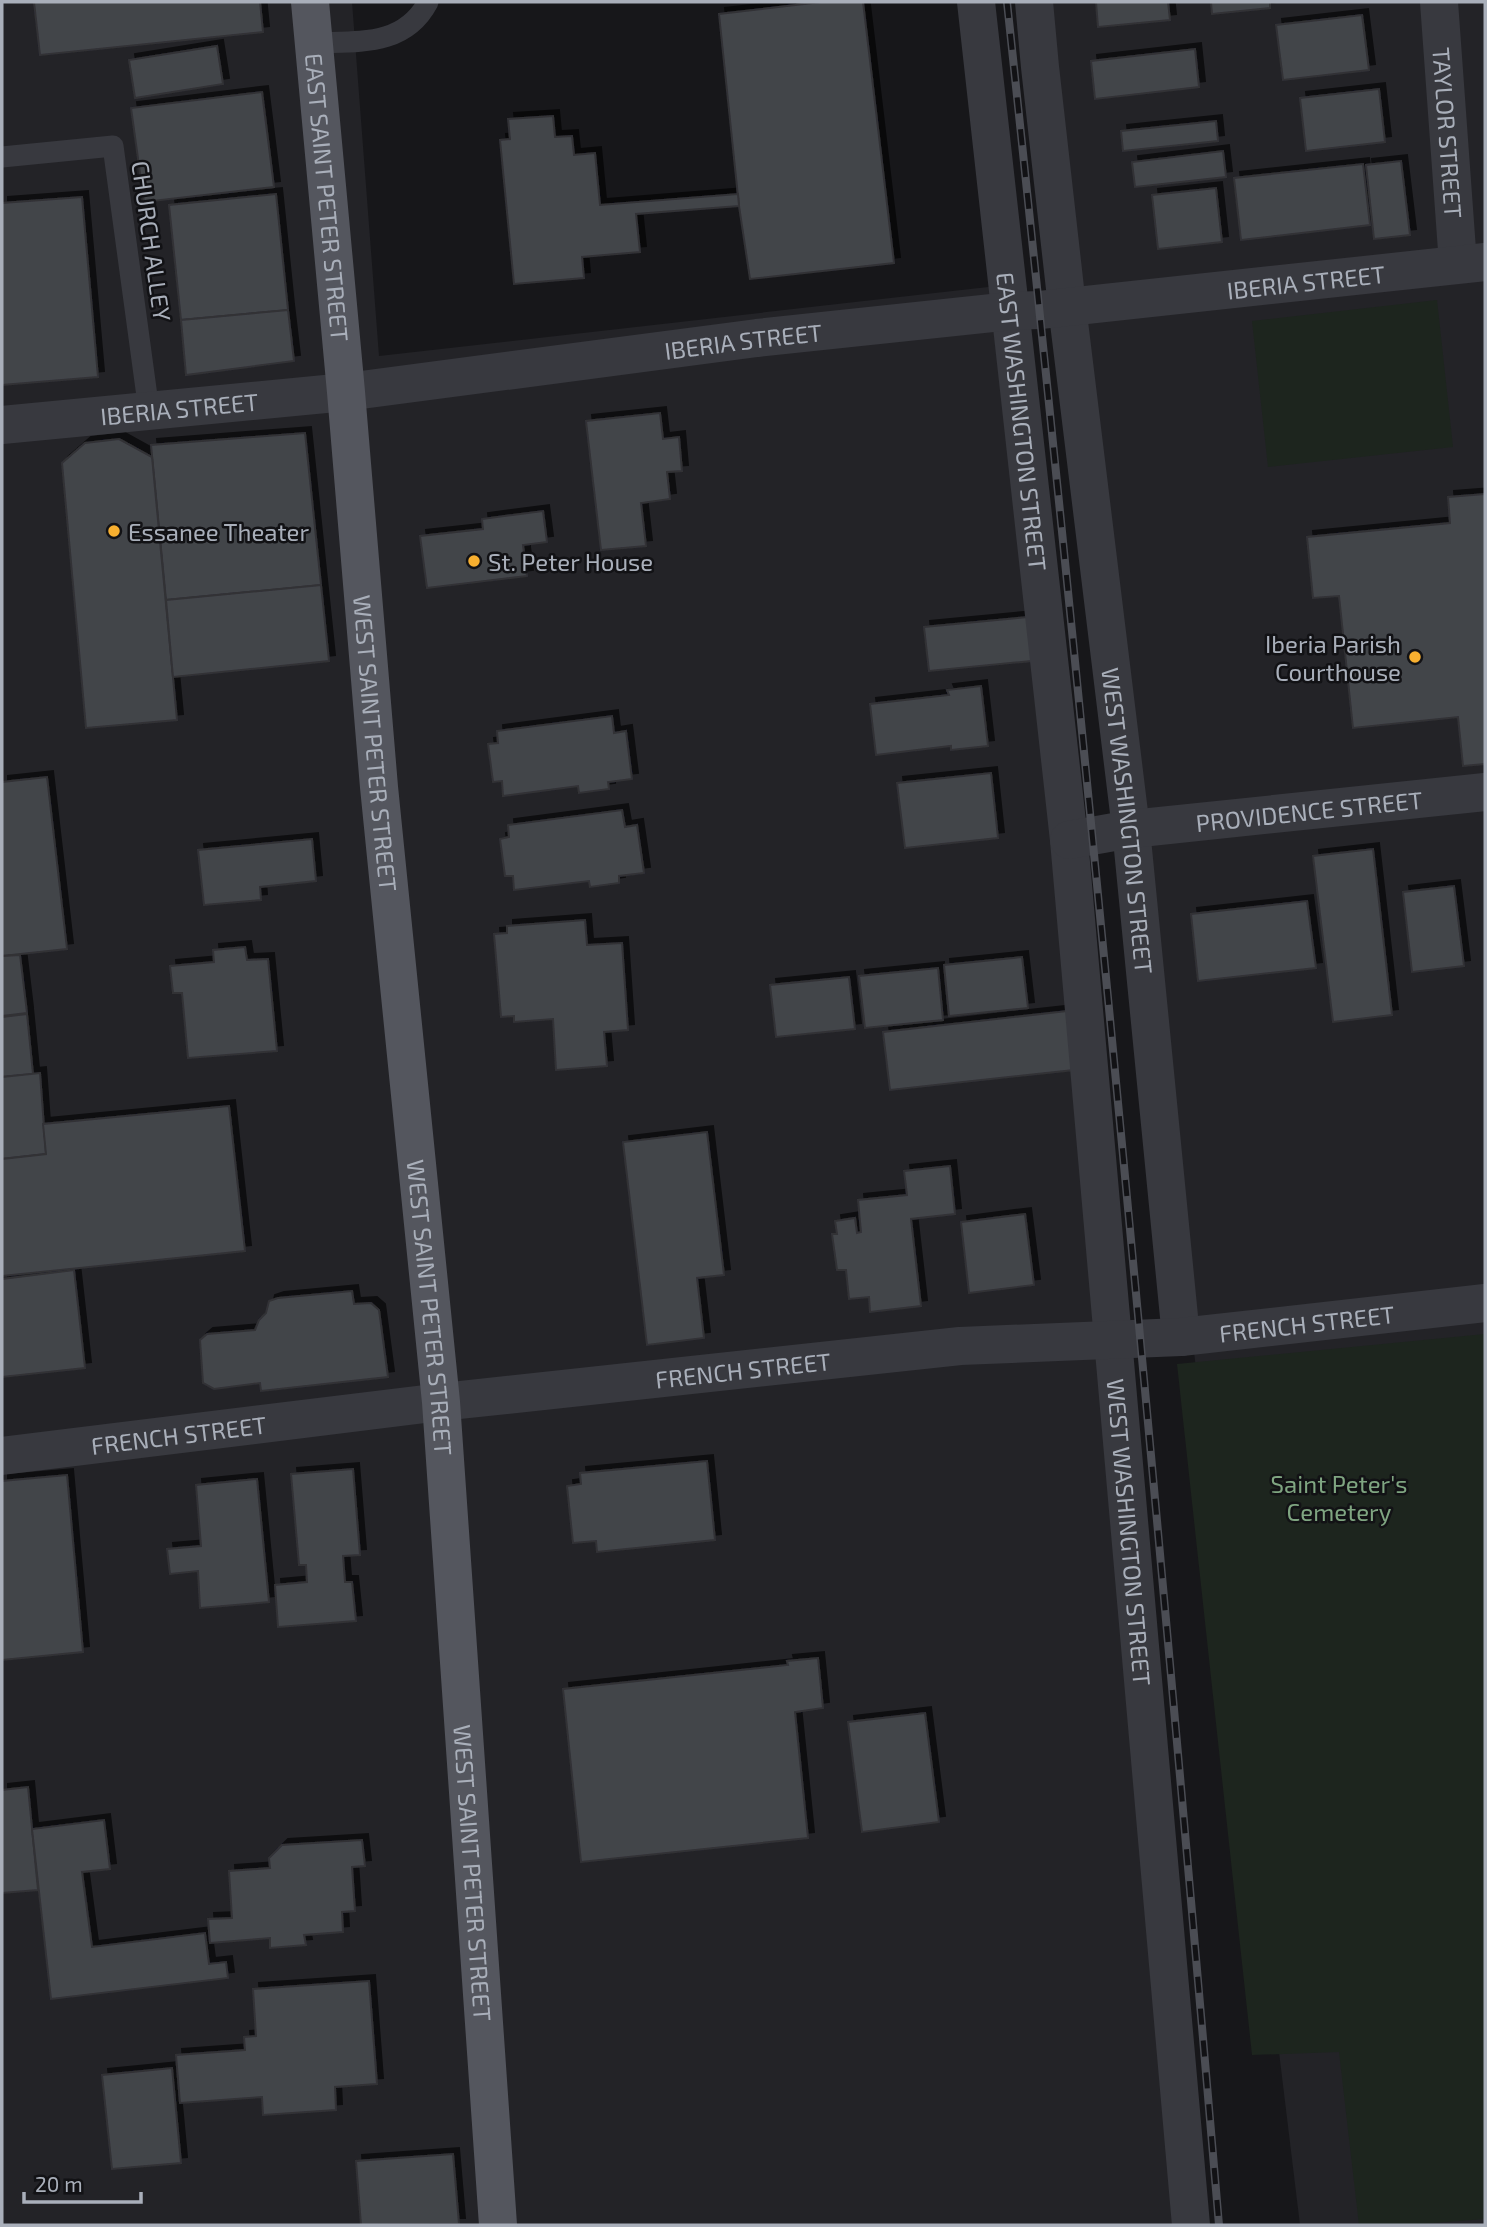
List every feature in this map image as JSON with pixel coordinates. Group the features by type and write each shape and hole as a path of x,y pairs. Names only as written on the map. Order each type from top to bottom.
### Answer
{"main road":[{"name":"EAST SAINT PETER STREET","path":"310,2 346,392"},
{"name":"WEST SAINT PETER STREET","path":"346,392 379,787 441,1402 498,2225"}],"street":[{"name":"EAST WASHINGTON STREET","path":"976,2 1069,840"},
{"path":"1034,2 1067,306"},
{"name":"TAYLOR STREET","path":"1439,2 1472,263"},
{"name":"IBERIA STREET","path":"2,425 346,392 757,338 1472,263"},
{"name":"WEST WASHINGTON STREET","path":"1067,306 1131,829 1181,1338"},
{"name":"PROVIDENCE STREET","path":"1069,840 1131,829 1485,792"},
{"name":"WEST WASHINGTON STREET","path":"1069,840 1191,2225"},
{"name":"FRENCH STREET","path":"2,1456 441,1402 960,1346 1181,1338 1485,1303"}],"lane":[{"path":"314,43 373,41 404,31 428,2"},
{"name":"CHURCH ALLEY","path":"2,157 113,146 149,411"}],"shaded area":[{"path":"2,2 352,2 379,356 997,286 1196,2225 2,2225"},
{"path":"1034,2 1485,2 1485,2225 1300,2225 1067,306"}],"green space":[{"path":"1437,300 1453,447 1268,467 1252,321"},
{"name":"Saint Peter's Cemetery","path":"1485,1334 1485,2219 1409,2225 1359,2225 1339,2052 1252,2055 1177,1364"}],"building":[{"path":"34,2 260,2 263,32 40,55"},
{"path":"821,2 863,2 894,263 750,279 739,206 719,14"},
{"path":"1096,2 1168,2 1170,20 1098,27"},
{"path":"1211,2 1270,2 1270,8 1212,14"},
{"path":"1362,15 1369,70 1283,80 1276,25"},
{"path":"217,46 223,84 135,98 129,60"},
{"path":"1195,49 1199,87 1095,99 1091,61"},
{"path":"1379,89 1385,142 1306,151 1300,98"},
{"path":"262,92 274,187 144,202 131,108"},
{"path":"553,116 555,137 572,136 574,155 595,153 600,205 738,194 739,206 636,214 640,252 582,257 584,278 514,284 500,140 510,139 508,119"},
{"path":"1216,121 1218,141 1123,151 1121,131"},
{"path":"1223,151 1226,177 1135,187 1132,162"},
{"path":"1401,161 1410,235 1374,239 1366,165"},
{"path":"1363,164 1370,225 1241,240 1234,178"},
{"path":"1216,188 1222,242 1158,249 1152,195"},
{"path":"276,194 288,310 181,320 169,205"},
{"path":"82,197 98,377 2,385 2,203"},
{"path":"288,310 294,361 186,375 181,320"},
{"path":"660,413 663,439 679,437 682,471 667,472 670,499 641,503 646,546 601,550 586,421"},
{"path":"305,433 321,585 166,600 151,445"},
{"name":"Essanee Theater","path":"119,439 152,457 177,720 86,728 62,463 85,443"},
{"name":"Iberia Parish Courthouse","path":"1485,494 1485,764 1463,766 1458,717 1353,728 1339,596 1313,598 1307,537 1450,523 1448,497"},
{"name":"St. Peter House","path":"543,511 547,542 523,545 527,576 427,588 420,536 483,529 482,519"},
{"path":"321,585 329,661 173,677 166,600"},
{"path":"1028,617 1032,661 929,671 924,627"},
{"path":"981,686 988,746 951,750 951,746 876,755 870,704 949,695 947,690"},
{"path":"612,716 614,733 626,731 632,779 608,782 609,789 579,793 578,786 503,796 502,781 493,782 488,744 498,743 497,731"},
{"path":"991,773 998,838 905,848 897,783"},
{"path":"47,777 67,949 2,956 2,782"},
{"path":"622,810 625,827 637,825 644,873 619,876 619,883 590,887 589,881 514,890 513,876 505,876 500,839 509,837 508,825"},
{"path":"312,839 316,881 260,887 261,900 204,905 198,850"},
{"path":"1373,849 1392,1015 1333,1022 1313,856"},
{"path":"1454,886 1464,966 1412,972 1403,892"},
{"path":"1307,901 1316,968 1198,981 1191,914"},
{"path":"585,920 587,945 622,943 628,1030 604,1032 607,1066 556,1070 553,1019 514,1022 514,1016 501,1017 494,934 507,933 507,926"},
{"path":"245,947 247,960 268,959 277,1051 188,1058 182,993 173,993 170,966 214,962 213,950"},
{"path":"20,955 27,1013 2,1016 2,956"},
{"path":"1022,957 1028,1008 949,1016 944,965"},
{"path":"938,968 943,1020 865,1028 859,976"},
{"path":"849,977 855,1029 776,1037 770,985"},
{"path":"1067,1011 1074,1070 890,1090 883,1032"},
{"path":"27,1014 33,1074 2,1077 2,1017"},
{"path":"40,1073 46,1154 2,1159 2,1077"},
{"path":"229,1106 245,1251 2,1276 2,1159 46,1154 43,1124"},
{"path":"707,1132 724,1275 697,1278 704,1338 647,1345 623,1142"},
{"path":"950,1166 955,1214 911,1219 921,1306 870,1312 869,1297 849,1299 846,1270 837,1270 832,1234 837,1234 835,1221 855,1218 857,1233 861,1232 858,1200 907,1195 904,1171"},
{"path":"1025,1214 1034,1285 969,1293 961,1222"},
{"path":"74,1270 85,1368 2,1377 2,1279"},
{"path":"352,1291 354,1304 371,1303 379,1310 388,1377 261,1391 260,1383 214,1389 203,1383 200,1340 207,1334 255,1330 266,1313 269,1301 278,1298"},
{"path":"707,1461 715,1540 597,1552 596,1541 573,1543 567,1486 581,1484 580,1473"},
{"path":"353,1469 360,1555 343,1556 345,1582 352,1582 356,1621 278,1627 275,1585 307,1582 306,1565 299,1565 291,1474"},
{"path":"67,1475 83,1652 2,1660 2,1481"},
{"path":"257,1479 269,1602 200,1608 198,1571 170,1574 167,1549 201,1546 196,1485"},
{"path":"818,1658 823,1708 795,1712 808,1838 581,1862 563,1689 788,1665 787,1661"},
{"path":"925,1713 939,1822 862,1832 848,1722"},
{"path":"28,1787 38,1890 2,1893 2,1790"},
{"path":"104,1820 110,1869 82,1872 92,1947 205,1933 209,1964 226,1962 228,1978 51,1999 32,1829"},
{"path":"362,1840 365,1866 352,1867 355,1911 342,1912 343,1932 304,1935 306,1945 270,1948 270,1938 210,1943 208,1919 232,1918 229,1871 270,1868 269,1858 282,1845"},
{"path":"369,1981 377,2084 335,2087 336,2110 263,2115 262,2097 180,2103 176,2055 245,2050 244,2037 256,2036 253,1989"},
{"path":"172,2068 181,2163 112,2169 102,2075"},
{"path":"453,2154 459,2224 361,2225 356,2161"}],"railway":[{"path":"1007,2 1119,1113 1219,2225"}],"place":[{"name":"Essanee Theater","path":"114,531"},
{"name":"St. Peter House","path":"474,561"},
{"name":"Iberia Parish Courthouse","path":"1415,657"}]}
